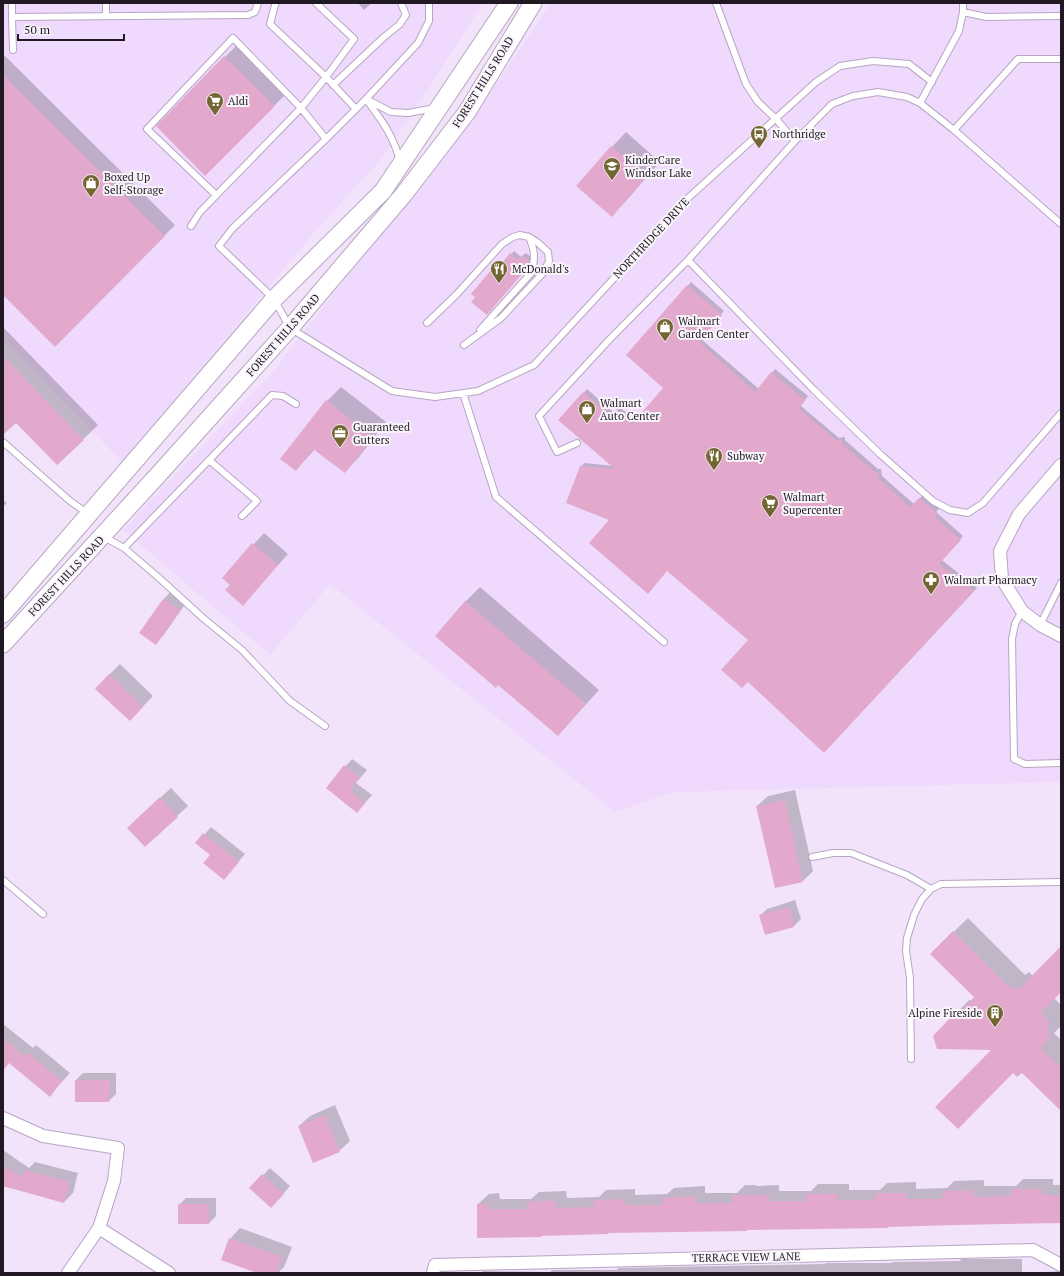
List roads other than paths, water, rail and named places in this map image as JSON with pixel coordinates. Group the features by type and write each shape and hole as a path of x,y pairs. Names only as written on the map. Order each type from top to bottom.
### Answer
{"street":[{"name":"FOREST HILLS ROAD","path":"3,614 274,299 382,191 509,3"},
{"name":"FOREST HILLS ROAD","path":"3,644 290,328 404,194 467,112 532,3"},
{"path":"1061,465 1019,514 1000,551 1002,579 1022,611 1040,625 1061,636"},
{"path":"3,1118 43,1136 118,1148 114,1181 99,1228 68,1273"},
{"path":"99,1228 169,1273"},
{"name":"TERRACE VIEW LANE","path":"433,1273 435,1265 1033,1250 1061,1265"}],"lane":[{"path":"12,3 13,50"},
{"path":"106,3 106,16"},
{"path":"12,17 248,15 255,12 258,3"},
{"path":"276,3 270,24 326,77 356,109"},
{"path":"191,226 200,212 301,108 354,39 316,3"},
{"path":"333,85 384,37 399,25 406,15 401,3"},
{"path":"290,328 274,299 219,246 232,228 326,139 366,99 418,43 429,21 429,3"},
{"path":"716,3 746,84 758,102 776,119 795,141"},
{"path":"920,104 959,31 963,12 963,3"},
{"path":"963,12 986,17 1061,16"},
{"path":"216,195 147,129 233,38 301,108 326,139"},
{"path":"954,130 1018,59 1061,59"},
{"name":"NORTHRIDGE DRIVE","path":"290,328 392,391 435,397 478,391 534,365 687,199 816,82 840,66 873,61 909,64 932,82"},
{"path":"577,443 557,452 539,416 609,340 688,260 795,141 832,104 853,96 878,92 907,97 920,104 954,130 1061,224"},
{"path":"366,99 391,112 408,113 439,107"},
{"path":"366,99 387,128 395,145 400,164"},
{"path":"427,323 502,244 513,237 520,235 529,237 548,252 549,261 543,273 501,318 464,345 493,316 532,272 534,249 529,237"},
{"path":"688,260 814,390 874,449 933,501 950,510 968,513 983,502 1061,413"},
{"path":"463,393 496,497 664,642"},
{"path":"124,548 272,395 283,396 296,404"},
{"path":"3,442 70,501 89,514"},
{"path":"209,460 257,501 242,516"},
{"path":"102,536 124,548 203,618 242,650 290,700 325,726"},
{"path":"1040,625 1061,583"},
{"path":"1022,611 1015,624 1012,639 1014,759 1025,764 1061,763"},
{"path":"812,857 833,853 851,853 907,875 931,889"},
{"path":"3,880 42,914"},
{"path":"911,1059 910,978 906,951 907,938 914,915 922,899 931,889 941,884 1061,882"}],"place":[{"name":"Aldi","path":"215,116"},
{"name":"Northridge","path":"759,149"},
{"name":"KinderCare Windsor Lake","path":"612,181"},
{"name":"Boxed Up Self-Storage","path":"91,198"},
{"name":"McDonald's","path":"499,284"},
{"name":"Walmart Garden Center","path":"665,342"},
{"name":"Walmart Auto Center","path":"587,424"},
{"name":"Guaranteed Gutters","path":"340,448"},
{"name":"Subway","path":"714,471"},
{"name":"Walmart Supercenter","path":"770,518"},
{"name":"Walmart Pharmacy","path":"931,595"},
{"name":"Alpine Fireside","path":"995,1028"}]}
